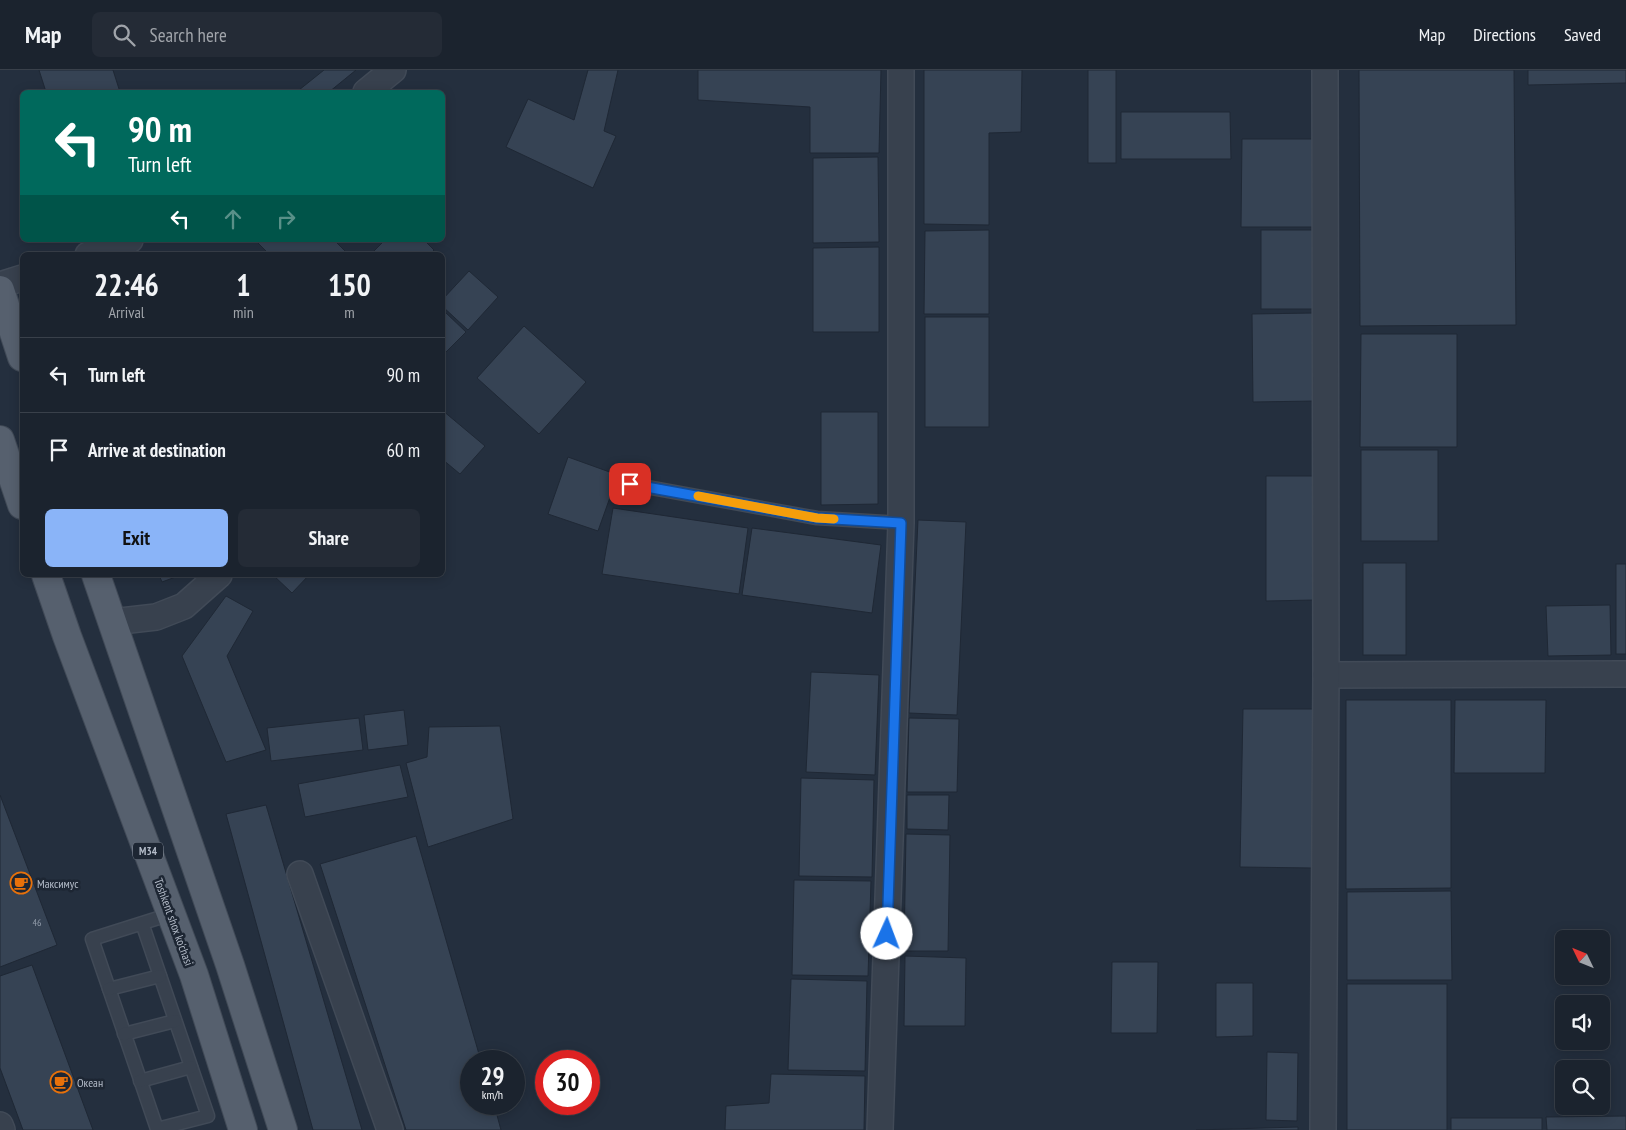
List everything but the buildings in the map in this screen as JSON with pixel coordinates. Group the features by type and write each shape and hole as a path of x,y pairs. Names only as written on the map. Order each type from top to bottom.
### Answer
{"main road":[{"path":"0,290 20,351"},
{"path":"0,440 20,499"},
{"name":"Toshkent shox ko'chasi","path":"47,577 194,975 243,1130"},
{"path":"97,577 230,965 283,1130"}],"street":[{"path":"368,90 393,70"},
{"path":"880,1130 901,523 901,70"},
{"path":"1323,1130 1326,674 1325,70"},
{"path":"96,252 124,242"},
{"path":"0,285 20,279"},
{"path":"112,622 156,617 184,606 217,577"},
{"path":"1326,674 1626,674"},
{"path":"300,874 390,1130"},
{"path":"0,1125 2,1130"}],"lane":[{"path":"630,484 817,518 901,523"},
{"path":"142,923 208,1116 157,1129 92,939 142,923 171,914"},
{"path":"109,989 160,976"},
{"path":"124,1034 176,1021"},
{"path":"140,1082 191,1068"}],"slow traffic":[{"path":"698,496 817,518 834,519"}],"place":[{"name":"Максимус","path":"21,883"},
{"name":"Океан","path":"61,1082"}],"route":[{"path":"630,484 817,518 901,523 887,934"}]}
